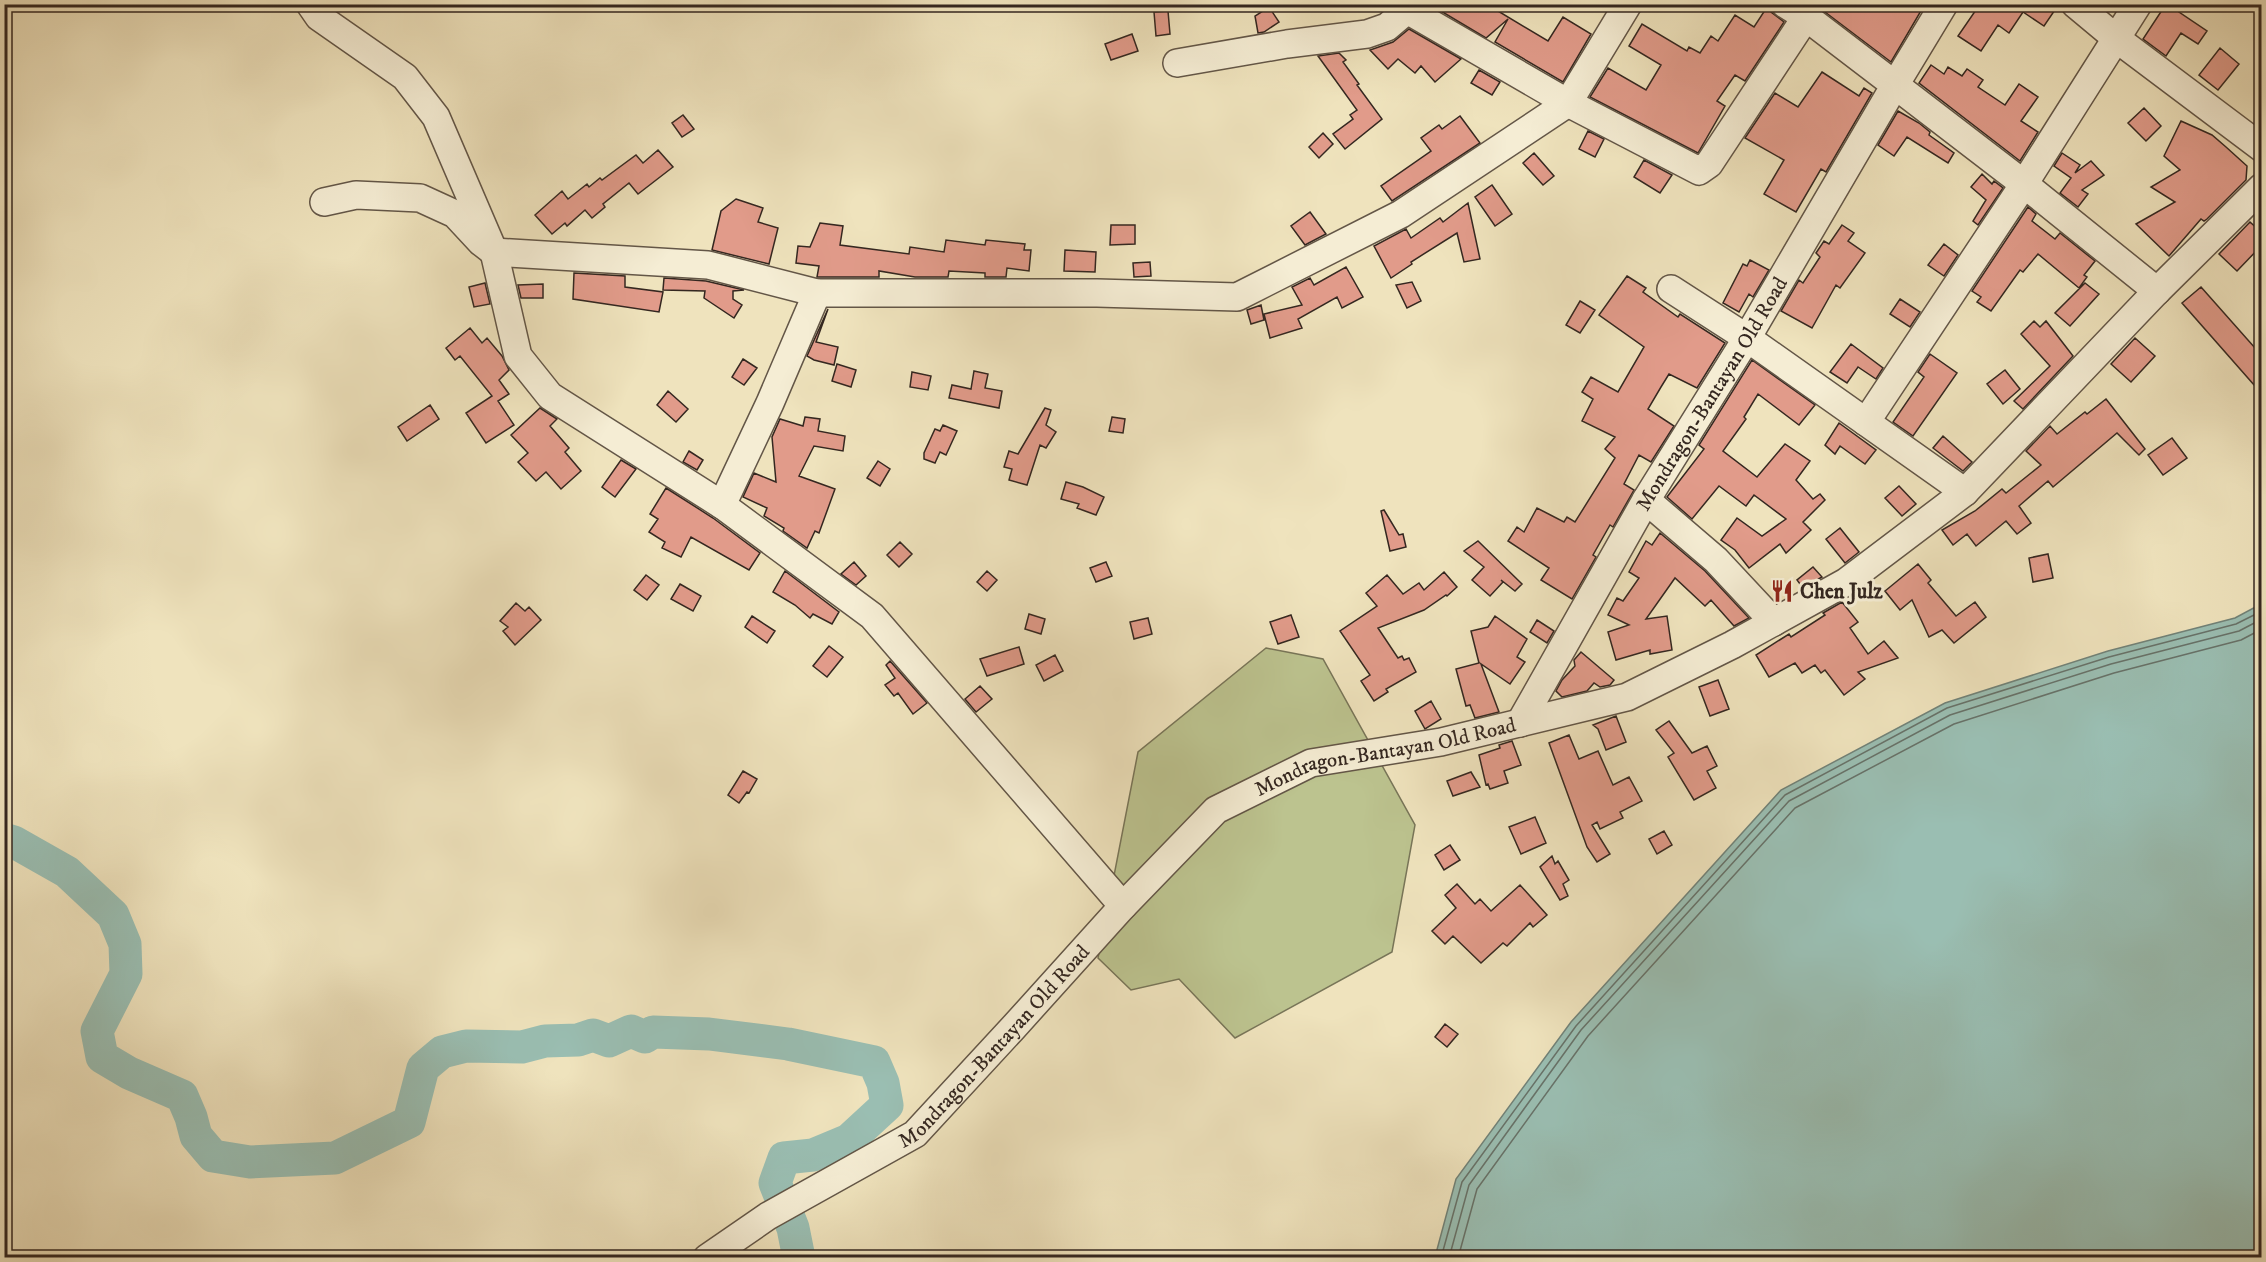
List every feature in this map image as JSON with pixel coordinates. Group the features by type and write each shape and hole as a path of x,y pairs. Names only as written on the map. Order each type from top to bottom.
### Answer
{"street":[{"path":"310,4 319,16 405,77 436,117 494,252 518,356 550,396 723,505 872,616 1124,906"},
{"path":"324,202 356,195 420,198 455,214 481,242 494,252 708,265 817,292 1097,293 1237,297 1401,214 1568,103 1628,4"},
{"name":"Mondragon-Bantayan Old Road","path":"707,1257 768,1216 915,1134 1124,906 1216,810 1311,763 1441,742 1520,723 1646,500 1746,338 1944,4"},
{"path":"2075,4 2117,39 2262,148"},
{"path":"1866,422 2024,184 2138,4"},
{"path":"1177,63 1287,44 1367,34 1387,27 1402,7 1568,103 1699,171 1709,165 1801,9 2157,291"},
{"path":"1520,723 1627,697 1774,622 1846,582 1965,492 2157,291 2262,187"},
{"path":"1671,289 1746,338 1965,492"},
{"path":"723,505 770,403 817,292"},
{"path":"1646,500 1716,560 1774,622"}],"green space":[{"path":"1266,648 1323,659 1415,825 1392,952 1235,1038 1179,979 1131,990 1098,958 1138,752"}],"water":[{"path":"2261,604 2261,1257 1435,1257 1456,1179 1571,1022 1781,790 1945,703 2108,651 2235,618"}],"building":[{"path":"1429,4 1481,4 1491,10 1493,8 1548,41 1563,17 1591,34 1563,82 1495,42 1508,19 1486,38"},
{"path":"1769,4 1771,12 1784,22 1745,81 1735,75 1717,101 1725,106 1698,153 1590,97 1608,68 1646,90 1661,65 1629,46 1642,24 1687,51 1689,47 1700,53 1711,36 1718,41 1735,15 1754,27"},
{"path":"1826,4 1925,4 1891,62 1825,12"},
{"path":"1980,4 2059,4 2044,26 2023,12 2009,33 1998,25 1981,51 1958,36"},
{"path":"2166,4 2184,4 2179,12 2207,31 2198,44 2181,33 2166,56 2143,39"},
{"path":"1269,7 1279,22 1264,32 1258,33 1255,16"},
{"path":"1168,11 1170,34 1156,36 1154,12"},
{"path":"1409,29 1461,59 1435,82 1421,66 1415,73 1398,59 1388,69 1370,50 1393,42"},
{"path":"1132,34 1138,51 1111,60 1105,44"},
{"path":"2220,48 2239,64 2218,90 2199,75"},
{"path":"1339,53 1346,60 1343,62 1359,84 1357,85 1382,119 1345,149 1333,134 1353,119 1350,115 1357,110 1318,56"},
{"path":"1931,65 1944,74 1948,67 1962,76 1967,69 1983,80 1978,87 2005,105 2019,84 2038,97 2021,121 2038,132 2020,161 1919,83"},
{"path":"1479,70 1500,82 1492,95 1471,83"},
{"path":"1822,72 1859,96 1864,88 1872,93 1826,172 1821,169 1796,212 1764,194 1784,160 1745,138 1775,93 1798,107"},
{"path":"2144,108 2161,126 2146,141 2128,123"},
{"path":"1898,111 1919,123 1930,132 1929,135 1954,153 1948,163 1907,137 1894,156 1878,145"},
{"path":"683,115 694,129 682,137 672,123"},
{"path":"1460,116 1480,143 1392,201 1381,186 1431,151 1421,138 1439,125 1442,129"},
{"path":"2181,121 2212,135 2247,166 2246,180 2207,219 2204,221 2201,219 2169,256 2136,224 2175,202 2151,187 2180,170 2164,156"},
{"path":"1588,131 1604,139 1595,157 1579,149"},
{"path":"1323,133 1333,144 1319,158 1309,147"},
{"path":"658,150 673,167 638,194 629,183 603,204 605,207 592,218 585,210 567,226 565,223 552,234 535,215 562,191 568,199 587,184 589,187 600,178 602,180 636,155 643,163"},
{"path":"1534,153 1554,176 1543,185 1523,163"},
{"path":"2062,153 2080,165 2075,173 2091,161 2104,175 2082,190 2088,194 2078,207 2060,193 2071,178 2054,166"},
{"path":"1644,160 1672,175 1660,193 1634,177"},
{"path":"1982,174 1992,184 1994,181 2003,188 1978,225 1973,221 1986,200 1971,187"},
{"path":"1492,185 1512,214 1495,226 1475,197"},
{"path":"736,199 763,208 758,222 778,228 769,264 712,250 721,211"},
{"path":"1468,203 1480,259 1464,262 1457,233 1411,262 1412,264 1391,278 1374,246 1406,229 1411,238 1440,218 1443,222"},
{"path":"2028,207 2036,214 2032,221 2055,239 2060,233 2095,261 2084,275 2087,277 2079,288 2038,254 2023,272 2020,270 1991,311 1977,302 1981,297 1972,291"},
{"path":"1310,212 1326,234 1305,245 1291,226"},
{"path":"2250,222 2262,233 2262,245 2237,271 2219,254"},
{"path":"820,223 843,226 840,245 909,254 910,247 944,252 946,240 985,245 986,240 1025,244 1024,250 1031,250 1029,271 1007,268 1006,277 985,277 985,273 949,271 948,277 915,277 879,271 879,277 817,277 819,266 796,263 798,246 810,247"},
{"path":"1111,225 1135,225 1135,244 1110,245"},
{"path":"1842,225 1854,233 1848,241 1865,253 1840,288 1836,285 1812,328 1781,311 1799,280 1803,283 1820,257 1816,253 1824,241 1829,244"},
{"path":"1944,244 1958,255 1944,276 1928,265"},
{"path":"1065,250 1096,252 1095,272 1064,271"},
{"path":"1750,260 1769,270 1753,297 1749,294 1739,312 1723,303 1743,264 1747,266"},
{"path":"1150,262 1151,276 1134,277 1133,263"},
{"path":"1346,267 1363,297 1342,308 1337,297 1298,319 1302,328 1270,338 1264,314 1302,305 1292,287 1310,278 1314,285"},
{"path":"574,273 625,276 625,287 663,292 659,312 573,299"},
{"path":"1627,276 1646,288 1643,292 1678,317 1680,314 1725,343 1697,388 1669,374 1661,387 1648,409 1674,426 1651,462 1639,455 1624,484 1634,490 1613,527 1610,525 1593,555 1596,557 1572,599 1541,580 1549,568 1508,541 1517,527 1524,532 1537,508 1564,522 1567,517 1575,522 1615,458 1605,449 1615,437 1582,421 1593,399 1582,392 1591,377 1618,392 1644,347 1599,315"},
{"path":"664,278 706,281 744,290 733,291 733,299 742,305 734,318 704,298 705,291 663,290"},
{"path":"1412,282 1421,301 1407,308 1396,285"},
{"path":"485,283 490,304 474,307 469,287"},
{"path":"2085,283 2099,294 2070,326 2055,313"},
{"path":"543,284 543,298 521,298 518,285"},
{"path":"2201,287 2255,348 2262,342 2262,394 2182,303"},
{"path":"1900,299 1920,312 1910,327 1890,314"},
{"path":"1580,301 1595,310 1580,333 1566,325"},
{"path":"1261,305 1264,320 1251,324 1247,310"},
{"path":"828,309 816,342 838,347 834,365 807,356"},
{"path":"2034,321 2040,327 2046,321 2073,356 2023,409 2014,401 2050,366 2021,334"},
{"path":"470,328 482,343 487,338 502,356 509,370 499,380 509,394 498,401 514,425 486,443 466,413 492,396 460,356 455,360 446,348"},
{"path":"2135,338 2155,356 2131,382 2111,364"},
{"path":"1851,344 1883,368 1876,379 1858,367 1847,383 1830,372"},
{"path":"1930,354 1957,373 1913,436 1893,422 1924,377 1918,372"},
{"path":"743,359 757,368 744,385 732,377"},
{"path":"1752,360 1815,405 1799,425 1758,394 1744,417 1746,419 1723,451 1757,477 1785,444 1810,461 1796,480 1813,499 1820,494 1825,500 1803,522 1811,530 1786,553 1780,544 1749,568 1735,550 1721,540 1737,518 1762,536 1786,519 1754,495 1746,506 1719,486 1692,519 1667,497 1704,449 1699,445"},
{"path":"837,364 856,370 851,387 832,381"},
{"path":"2005,370 2020,389 2003,404 1987,384"},
{"path":"974,371 988,374 985,388 1002,391 999,408 949,398 952,385 971,389"},
{"path":"912,372 931,376 928,390 910,387"},
{"path":"668,391 688,409 676,422 657,405"},
{"path":"2106,399 2145,449 2139,455 2117,433 2053,487 2048,481 2019,506 2031,523 2017,534 2006,521 1976,546 1967,534 1953,545 1942,530 1975,511 2002,489 2006,493 2041,465 2026,451 2050,426 2057,434"},
{"path":"430,405 439,419 407,441 398,427"},
{"path":"540,408 557,419 550,426 569,448 565,452 581,471 561,489 546,472 536,481 518,462 528,453 511,435"},
{"path":"1045,408 1051,410 1046,425 1056,432 1046,448 1040,445 1027,485 1009,480 1012,469 1004,467 1009,451 1018,454"},
{"path":"805,417 820,419 818,431 845,436 843,451 814,446 799,476 835,489 819,533 815,531 807,548 783,531 784,528 764,516 767,508 743,497 754,473 776,482 772,437 780,419 803,426"},
{"path":"1112,417 1125,419 1123,433 1109,431"},
{"path":"1839,423 1876,450 1865,464 1840,446 1835,454 1825,445"},
{"path":"943,425 957,431 946,455 940,452 935,463 924,459 924,453 935,429 940,431"},
{"path":"1943,436 1972,462 1963,471 1933,448"},
{"path":"2172,438 2187,458 2163,475 2148,455"},
{"path":"689,451 703,460 697,470 683,462"},
{"path":"621,460 636,469 615,497 602,487"},
{"path":"878,461 890,469 880,486 867,478"},
{"path":"1066,482 1104,497 1096,515 1077,508 1079,504 1061,499"},
{"path":"1899,486 1916,504 1902,516 1885,498"},
{"path":"666,488 713,518 760,553 749,570 691,537 681,557 662,548 665,542 649,532 658,519 650,514"},
{"path":"1384,510 1399,535 1403,534 1406,547 1390,551 1381,511"},
{"path":"1840,528 1859,552 1845,563 1826,539"},
{"path":"1660,533 1705,571 1749,618 1734,626 1711,600 1705,606 1675,578 1646,619 1667,616 1672,650 1650,654 1650,650 1616,660 1608,632 1629,625 1608,615 1617,598 1623,601 1639,578 1629,572 1646,541 1652,545"},
{"path":"1478,541 1522,584 1515,591 1501,580 1503,582 1490,596 1472,580 1484,567 1464,551"},
{"path":"900,542 912,554 899,567 887,555"},
{"path":"2048,554 2053,578 2033,582 2029,558"},
{"path":"854,562 866,576 856,585 841,574"},
{"path":"1106,562 1112,576 1096,582 1090,568"},
{"path":"1918,564 1931,580 1928,583 1956,616 1975,602 1986,617 1954,643 1942,630 1929,637 1912,600 1900,610 1885,591"},
{"path":"1813,567 1822,577 1803,588 1797,580"},
{"path":"785,571 839,612 832,624 813,614 810,618 795,605 773,592"},
{"path":"987,571 997,580 987,591 977,582"},
{"path":"1444,572 1457,587 1447,596 1424,610 1378,628 1398,658 1402,656 1404,660 1409,658 1416,672 1386,689 1388,692 1374,701 1361,681 1370,675 1340,631 1377,606 1366,593 1387,575 1403,594 1419,583 1424,590"},
{"path":"646,575 659,585 647,600 634,590"},
{"path":"680,584 701,596 693,611 671,599"},
{"path":"1842,602 1858,622 1850,628 1868,654 1884,641 1898,658 1858,672 1865,679 1844,695 1825,670 1821,673 1815,665 1802,673 1795,663 1769,677 1756,655 1789,634 1791,637"},
{"path":"516,603 525,611 529,607 541,620 515,645 503,631 508,627 500,621"},
{"path":"1029,614 1045,619 1041,634 1025,629"},
{"path":"1291,615 1299,637 1278,644 1270,622"},
{"path":"752,616 775,631 767,643 745,627"},
{"path":"1495,616 1527,639 1517,657 1525,662 1510,684 1481,664 1499,712 1475,718 1470,705 1466,706 1456,669 1479,663 1471,631 1488,627"},
{"path":"1148,618 1152,634 1134,639 1130,622"},
{"path":"1537,620 1554,631 1547,643 1530,632"},
{"path":"829,646 843,657 827,677 813,666"},
{"path":"1019,647 1024,664 987,676 980,659"},
{"path":"1581,652 1614,680 1610,685 1600,687 1594,683 1587,691 1562,697 1556,691 1562,680 1575,666 1574,660"},
{"path":"1055,655 1063,671 1044,681 1036,665"},
{"path":"890,661 927,703 913,714 898,693 894,696 885,685 895,678 886,665"},
{"path":"1718,680 1729,709 1710,716 1699,687"},
{"path":"980,686 992,699 976,712 965,699"},
{"path":"1431,701 1441,719 1425,729 1415,711"},
{"path":"1616,716 1626,742 1606,750 1598,729 1593,725"},
{"path":"1669,721 1692,753 1707,746 1717,766 1707,771 1716,788 1694,800 1668,757 1674,753 1656,730"},
{"path":"1569,735 1579,759 1598,751 1613,785 1629,777 1642,801 1620,812 1623,818 1600,829 1597,822 1592,825 1610,854 1597,862 1587,847 1549,743"},
{"path":"1512,741 1521,765 1504,771 1508,783 1490,789 1488,784 1486,785 1479,755"},
{"path":"743,771 757,779 749,793 747,792 739,803 728,795"},
{"path":"1471,772 1480,787 1453,796 1447,781"},
{"path":"1535,817 1546,843 1521,854 1509,827"},
{"path":"1664,831 1672,845 1657,854 1649,839"},
{"path":"1450,845 1460,860 1444,870 1435,855"},
{"path":"1552,856 1555,864 1558,861 1569,880 1563,884 1568,896 1560,900 1540,867"},
{"path":"1457,884 1475,904 1480,899 1491,911 1520,885 1547,915 1533,927 1530,923 1507,946 1503,943 1481,963 1453,936 1445,944 1432,931 1456,908 1445,895"},
{"path":"1445,1024 1458,1034 1447,1047 1435,1037"}],"waterway":[{"path":"4,839 14,842 67,872 113,915 125,944 126,974 97,1031 102,1057 129,1073 182,1096 196,1136 213,1156 250,1162 335,1158 409,1122 423,1068 442,1052 466,1046 522,1047 545,1041 578,1040 593,1035 609,1041 631,1031 645,1037 653,1032 709,1034 788,1044 874,1062 883,1083 887,1105 849,1140 813,1155 784,1158 775,1183 793,1228 799,1258"}],"place":[{"name":"Chen Julz","path":"1782,591"}]}
